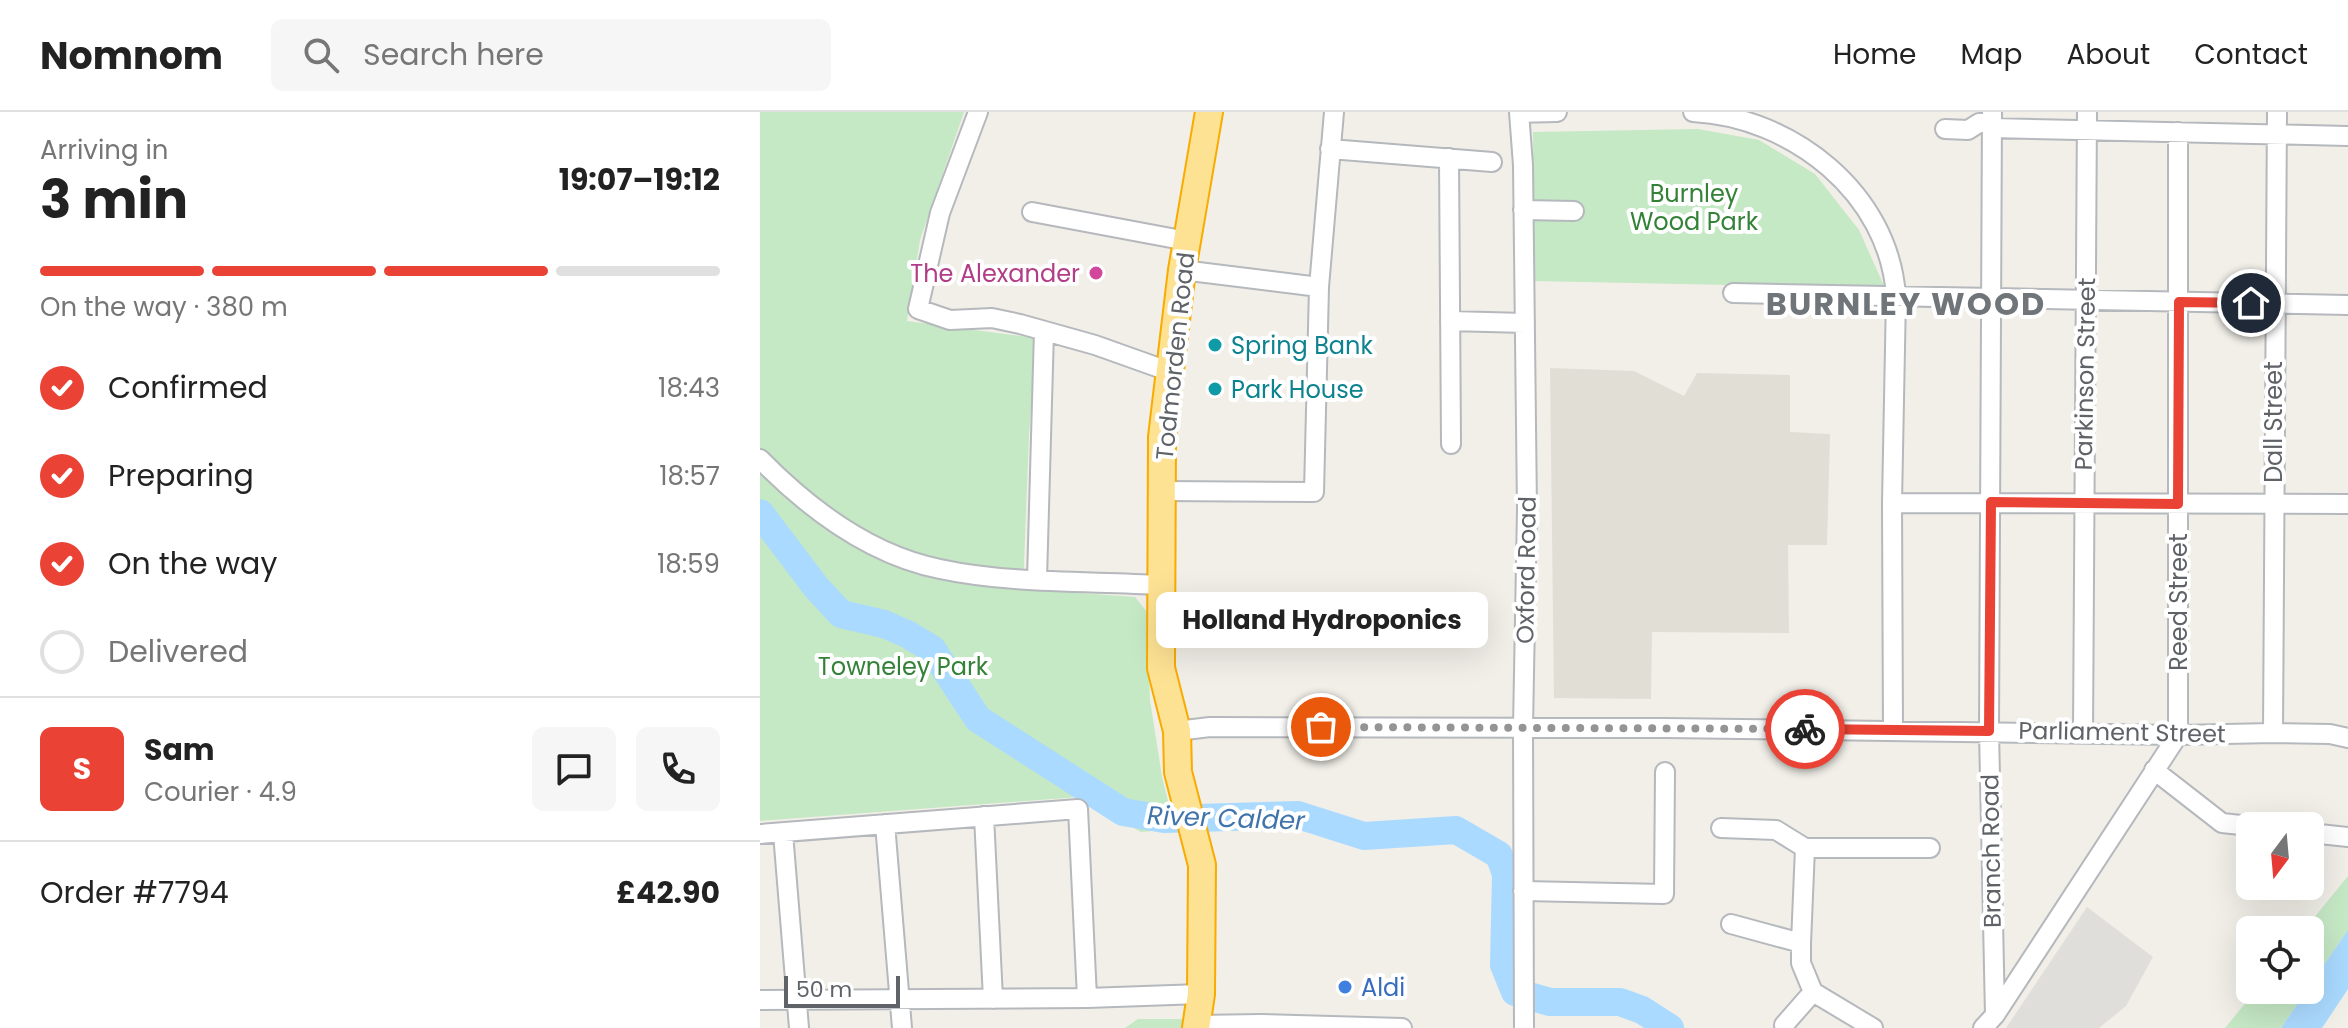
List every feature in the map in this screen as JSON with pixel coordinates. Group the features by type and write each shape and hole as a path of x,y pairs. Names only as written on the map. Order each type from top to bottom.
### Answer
{"highway":[{"name":"Todmorden Road","path":"1196,1027 1201,994 1202,865 1178,772 1177,731 1161,668 1162,437 1182,270 1209,112"}],"street":[{"path":"978,112 940,213 918,309 950,320 992,318 1095,345 1168,371"},
{"path":"1162,491 1314,492 1319,287 1334,112"},
{"path":"1519,112 1557,112"},
{"name":"Oxford Road","path":"1519,112 1527,510 1523,728 1524,1022"},
{"path":"1693,112 1719,113 1767,129 1817,156 1842,177 1871,214 1894,271 1893,730"},
{"name":"Dall Street","path":"2273,733 2277,112"},
{"path":"1945,129 1968,130 1979,123 1992,121 2087,121 2178,132 2348,136"},
{"name":"Branch Road","path":"1987,1024 1992,121"},
{"name":"Parkinson Street","path":"2083,733 2087,121"},
{"name":"Reed Street","path":"2178,132 2178,735"},
{"path":"1330,149 1492,162"},
{"path":"1449,158 1451,444"},
{"path":"1523,210 1574,211"},
{"path":"1032,212 1187,241"},
{"path":"1182,270 1319,287"},
{"path":"1733,293 2348,305"},
{"path":"1450,321 1525,323"},
{"path":"1037,579 1044,331"},
{"path":"760,459 794,494 841,527 884,550 938,569 999,578 1160,585"},
{"path":"1892,503 2348,504"},
{"name":"Parliament Street","path":"1177,731 1210,727 1893,730 2330,734 2348,738"},
{"path":"1987,1024 2178,735"},
{"path":"2154,770 2222,823 2236,824"},
{"path":"1523,891 1664,894 1665,772"},
{"path":"760,834 1078,809 1087,998"},
{"path":"984,816 993,999"},
{"path":"885,824 902,1028"},
{"path":"1721,828 1776,830 1805,848 1930,848"},
{"path":"783,833 799,1028"},
{"path":"2324,834 2348,837"},
{"path":"1805,848 1801,963 1813,992 1873,1028"},
{"path":"1731,924 1801,943"},
{"path":"1784,1025 1813,992"},
{"path":"760,1000 1087,998 1201,994"},
{"path":"1196,1027 1261,1024 1402,1028"}],"shaded area":[{"path":"1550,368 1634,371 1684,396 1697,373 1790,375 1790,432 1830,434 1827,545 1788,545 1789,633 1652,632 1651,699 1554,698"},
{"path":"2087,907 2153,957 2126,1006 2099,1028 2006,1028"}],"green space":[{"name":"Towneley Park","path":"760,112 964,112 920,240 907,321 1036,338 1023,589 1135,597 1147,612 1150,700 1162,777 1175,829 1141,832 1079,797 760,821"},
{"name":"Burnley Wood Park","path":"1698,129 1759,140 1815,174 1859,230 1885,288 1534,281 1533,132"},
{"path":"2348,876 2348,930 2324,965 2324,916 2315,916"},
{"path":"2245,1004 2297,1004 2281,1028 2225,1028"},
{"path":"1138,1019 1182,1019 1182,1028 1125,1028"}],"water":[{"path":"2348,930 2348,989 2322,1028 2281,1028 2297,1004 2324,1004 2324,965"}],"waterway":[{"name":"River Calder","path":"760,513 816,587 841,614 884,624 932,649 978,719 1123,812 1164,819 1298,815 1364,836 1456,830 1499,855 1506,874 1504,965 1515,992 1550,1002 1620,1002 1642,1010 1670,1028"}],"way so far":[{"path":"1321,727 1805,729"}],"place":[{"name":"The Alexander","path":"1096,273"},
{"name":"Spring Bank","path":"1215,345"},
{"name":"Park House","path":"1215,389"},
{"name":"Holland Hydroponics","path":"1321,727"},
{"name":"Aldi","path":"1345,987"}],"district":[{"name":"BURNLEY WOOD","path":"1906,303"}],"route":[{"path":"1805,729 1989,731 1991,502 2178,504 2179,302 2251,303"}]}
